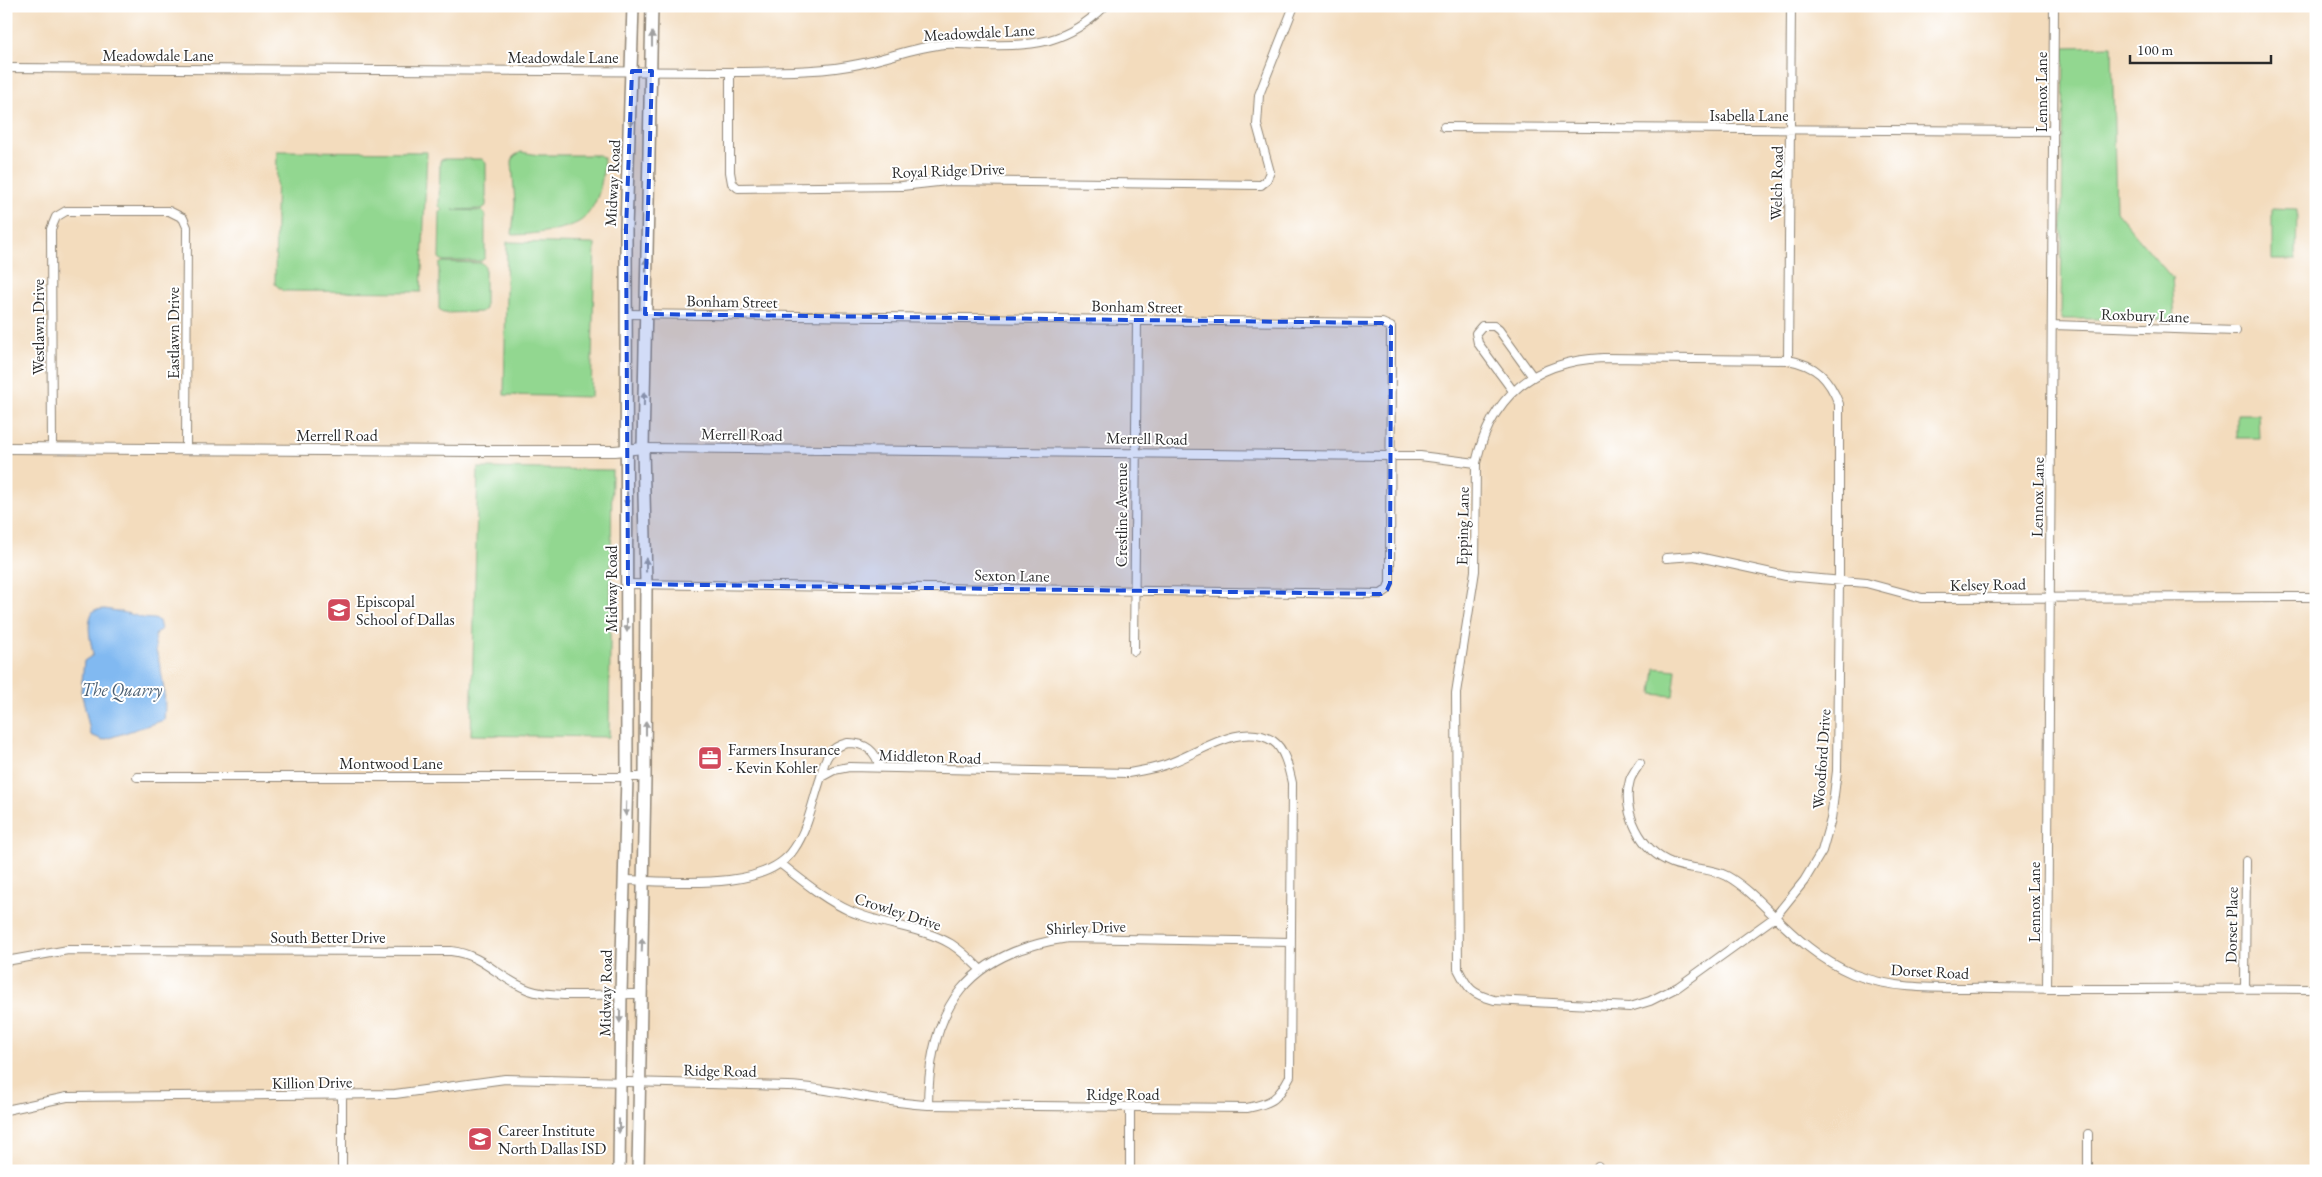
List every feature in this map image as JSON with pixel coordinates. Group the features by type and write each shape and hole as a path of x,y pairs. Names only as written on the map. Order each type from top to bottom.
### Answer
{"main road":[{"name":"Midway Road","path":"619,1171 621,993 627,777 626,229 633,6"},
{"path":"638,1171 638,1082 644,880 646,703 643,448 652,6"},
{"path":"627,702 646,703"}],"street":[{"name":"Meadowdale Lane","path":"6,68 652,72 816,70 858,64 945,44 1017,46 1035,44 1056,38 1088,23 1105,6"},
{"name":"Royal Ridge Drive","path":"730,72 730,172 732,183 738,188 902,186 948,181 1261,185 1266,181 1270,172 1257,125 1256,108 1259,95 1294,6"},
{"name":"Welch Road","path":"1788,360 1791,6"},
{"name":"Lennox Lane","path":"2047,989 2054,6"},
{"name":"Isabella Lane","path":"1444,127 2054,131"},
{"name":"Westlawn Drive","path":"52,448 51,229 56,217 66,212 169,211 183,218"},
{"name":"Eastlawn Drive","path":"183,218 187,227 186,450"},
{"name":"Bonham Street","path":"626,314 1382,323 1391,327 1390,583"},
{"name":"Crestline Avenue","path":"1134,651 1134,453 1138,320"},
{"name":"Roxbury Lane","path":"2053,325 2236,331"},
{"path":"1512,391 1478,343 1476,333 1482,326 1494,326 1499,330 1533,377"},
{"name":"Epping Lane","path":"1458,953 1456,693 1475,571 1476,464 1480,448 1494,415 1512,391 1533,377 1545,370 1581,359 1788,360"},
{"name":"Woodford Drive","path":"1458,953 1458,969 1465,983 1475,994 1494,1000 1630,1007 1650,1001 1678,987 1775,917 1804,881 1822,851 1831,819 1837,771 1840,580 1839,404 1833,388 1816,368 1788,360"},
{"name":"Merrell Road","path":"6,448 186,450 626,450 643,448 1134,453 1430,457 1476,464"},
{"name":"Kelsey Road","path":"1666,558 1694,556 1786,576 1866,583 1922,598 2316,597"},
{"name":"Sexton Lane","path":"628,584 1381,594 1390,583"},
{"name":"Middleton Road","path":"821,777 834,770 849,767 1128,773 1166,765 1229,738 1245,735 1260,736 1275,742 1282,753"},
{"path":"624,880 710,881 760,873 781,864 794,849 802,832 821,777 823,765 830,752 848,743 868,748 878,758 880,768"},
{"name":"Ridge Road","path":"620,1081 803,1086 889,1102 928,1105 1247,1108 1267,1104 1280,1094 1290,1076 1292,783 1282,753"},
{"name":"Dorset Road","path":"1640,763 1630,780 1628,802 1634,825 1643,841 1656,854 1672,863 1726,874 1748,891 1812,951 1856,975 1897,986 2047,989 2316,989"},
{"name":"Montwood Lane","path":"137,777 645,777"},
{"name":"Dorset Place","path":"2245,988 2246,861"},
{"name":"Crowley Drive","path":"781,864 830,900 870,919 936,937 966,954 980,969"},
{"name":"Shirley Drive","path":"928,1105 928,1078 938,1028 948,1009 980,969 996,958 1044,942 1068,938 1291,942"},
{"name":"South Better Drive","path":"6,960 68,950 451,951 476,957 531,991 550,994 640,994"},
{"name":"Killion Drive","path":"6,1110 67,1097 342,1096 395,1094 504,1079 620,1081"},
{"path":"342,1096 342,1171"},
{"path":"1130,1108 1130,1171"},
{"path":"2088,1134 2088,1171"}],"highlighted area":[{"path":"632,71 652,71 645,314 1382,323 1391,327 1390,583 1387,590 1381,594 628,584 626,229"}],"green space":[{"path":"2112,46 2116,211 2172,278 2175,319 2061,319 2064,47"},
{"path":"277,151 427,152 421,292 283,291 275,284"},
{"path":"521,152 539,155 599,155 604,158 600,190 589,213 577,223 560,229 512,235 515,203 512,162 514,156"},
{"path":"443,159 482,159 486,163 486,206 482,209 453,210 482,211 485,214 485,258 481,261 443,261 439,258 440,212 443,210 439,206 440,161"},
{"path":"2272,208 2297,209 2296,260 2272,260"},
{"path":"507,242 595,244 591,397 504,395"},
{"path":"443,262 482,263 485,266 485,309 481,312 443,313 439,309 439,264"},
{"path":"2237,414 2258,414 2259,438 2237,438"},
{"path":"478,468 612,470 609,737 471,735"},
{"path":"1655,668 1676,670 1673,696 1652,694"}],"water":[{"name":"The Quarry","path":"105,609 159,621 161,630 156,632 155,647 163,683 165,707 164,720 103,740 91,735 81,691 84,661 93,655 89,632 91,615 94,610"}],"place":[{"name":"Episcopal School of Dallas","path":"339,610"},
{"name":"Farmers Insurance - Kevin Kohler","path":"710,758"},
{"name":"Career Institute North Dallas ISD","path":"480,1139"}]}
